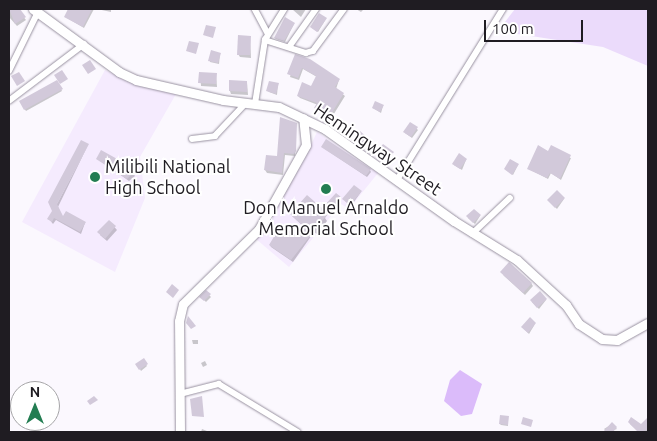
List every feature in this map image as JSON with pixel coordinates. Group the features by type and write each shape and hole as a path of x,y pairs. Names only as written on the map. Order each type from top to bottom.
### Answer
{"main road":[{"name":"Hemingway Street","path":"36,10 120,72 136,80 251,104 279,107 325,129 472,234 517,260 566,305 579,324 602,340 617,340 648,323"},
{"path":"180,432 179,321 183,304 259,229 306,145 303,118"}],"street":[{"path":"255,9 268,33"},
{"path":"290,47 316,9"},
{"path":"265,40 306,53 313,52 344,9"},
{"path":"397,180 503,9"},
{"path":"9,71 36,10"},
{"path":"192,139 215,136 251,104 265,40 282,10"},
{"path":"9,101 84,44"},
{"path":"472,234 510,198"},
{"path":"180,394 219,384 298,432"}],"shaded area":[{"path":"515,9 648,9 648,66 603,47 498,31"},
{"name":"Milibili National High School","path":"105,70 131,83 176,94 140,157 145,198 115,272 22,222"},
{"name":"Don Manuel Arnaldo Memorial School","path":"317,132 378,173 349,209 341,204 289,267 256,239 304,160"},
{"path":"460,370 482,384 472,414 461,416 444,401 450,380"}],"building":[{"path":"9,9 20,9 26,17 15,24"},
{"path":"68,9 92,9 83,27 64,17"},
{"path":"319,13 327,18 317,32 310,27"},
{"path":"285,17 295,23 284,41 274,38"},
{"path":"206,25 216,27 213,38 203,35"},
{"path":"238,35 251,36 250,55 237,55"},
{"path":"189,41 199,43 196,54 186,51"},
{"path":"211,50 221,53 218,63 208,61"},
{"path":"295,54 310,59 340,79 335,87 344,93 330,116 314,108 317,103 297,96 302,82 311,86 316,76 302,68 298,78 287,74"},
{"path":"90,60 96,69 88,74 82,65"},
{"path":"62,70 68,79 60,84 54,75"},
{"path":"19,72 25,81 17,86 11,76"},
{"path":"199,72 217,73 216,84 198,83"},
{"path":"57,80 63,89 24,110 19,101"},
{"path":"229,80 247,81 247,92 229,91"},
{"path":"269,81 279,83 276,94 266,91"},
{"path":"375,101 384,105 380,112 372,108"},
{"path":"280,117 297,123 296,151 294,154 284,153 282,173 264,170 266,155 277,156"},
{"path":"410,122 418,127 411,137 403,132"},
{"path":"360,131 369,139 362,147 353,139"},
{"path":"326,139 371,169 366,176 321,147"},
{"path":"81,140 89,144 57,204 63,216 66,211 86,222 80,232 54,218 52,222 47,219 52,211 48,202"},
{"path":"383,144 394,152 387,161 376,153"},
{"path":"538,145 548,151 551,145 571,155 560,179 550,173 547,178 527,169"},
{"path":"101,150 128,165 134,172 127,179 96,159"},
{"path":"459,153 467,159 460,169 452,164"},
{"path":"510,159 519,164 512,175 504,169"},
{"path":"354,185 362,191 350,205 342,199"},
{"path":"557,190 565,198 555,208 547,200"},
{"path":"336,193 341,197 291,260 269,245 281,225 296,235 303,226 290,214 307,195 322,208"},
{"path":"474,209 481,215 473,223 466,216"},
{"path":"109,220 116,226 105,239 97,232"},
{"path":"509,262 532,283 523,293 500,272"},
{"path":"172,284 179,290 173,298 166,292"},
{"path":"206,290 211,294 204,301 199,297"},
{"path":"540,291 547,299 537,308 530,300"},
{"path":"188,316 196,326 191,329 186,323"},
{"path":"530,317 536,323 528,333 521,327"},
{"path":"144,358 148,364 139,370 135,364"},
{"path":"94,396 98,400 90,405 87,401"},
{"path":"202,396 204,417 192,416 190,399"},
{"path":"500,415 509,416 508,425 499,424"},
{"path":"523,417 533,420 531,427 521,424"},
{"path":"631,417 641,424 648,417 648,430 638,432 628,422"},
{"path":"612,422 617,427 613,432 603,432"}],"place":[{"name":"Milibili National High School","path":"95,177"},
{"name":"Don Manuel Arnaldo Memorial School","path":"326,189"}]}
